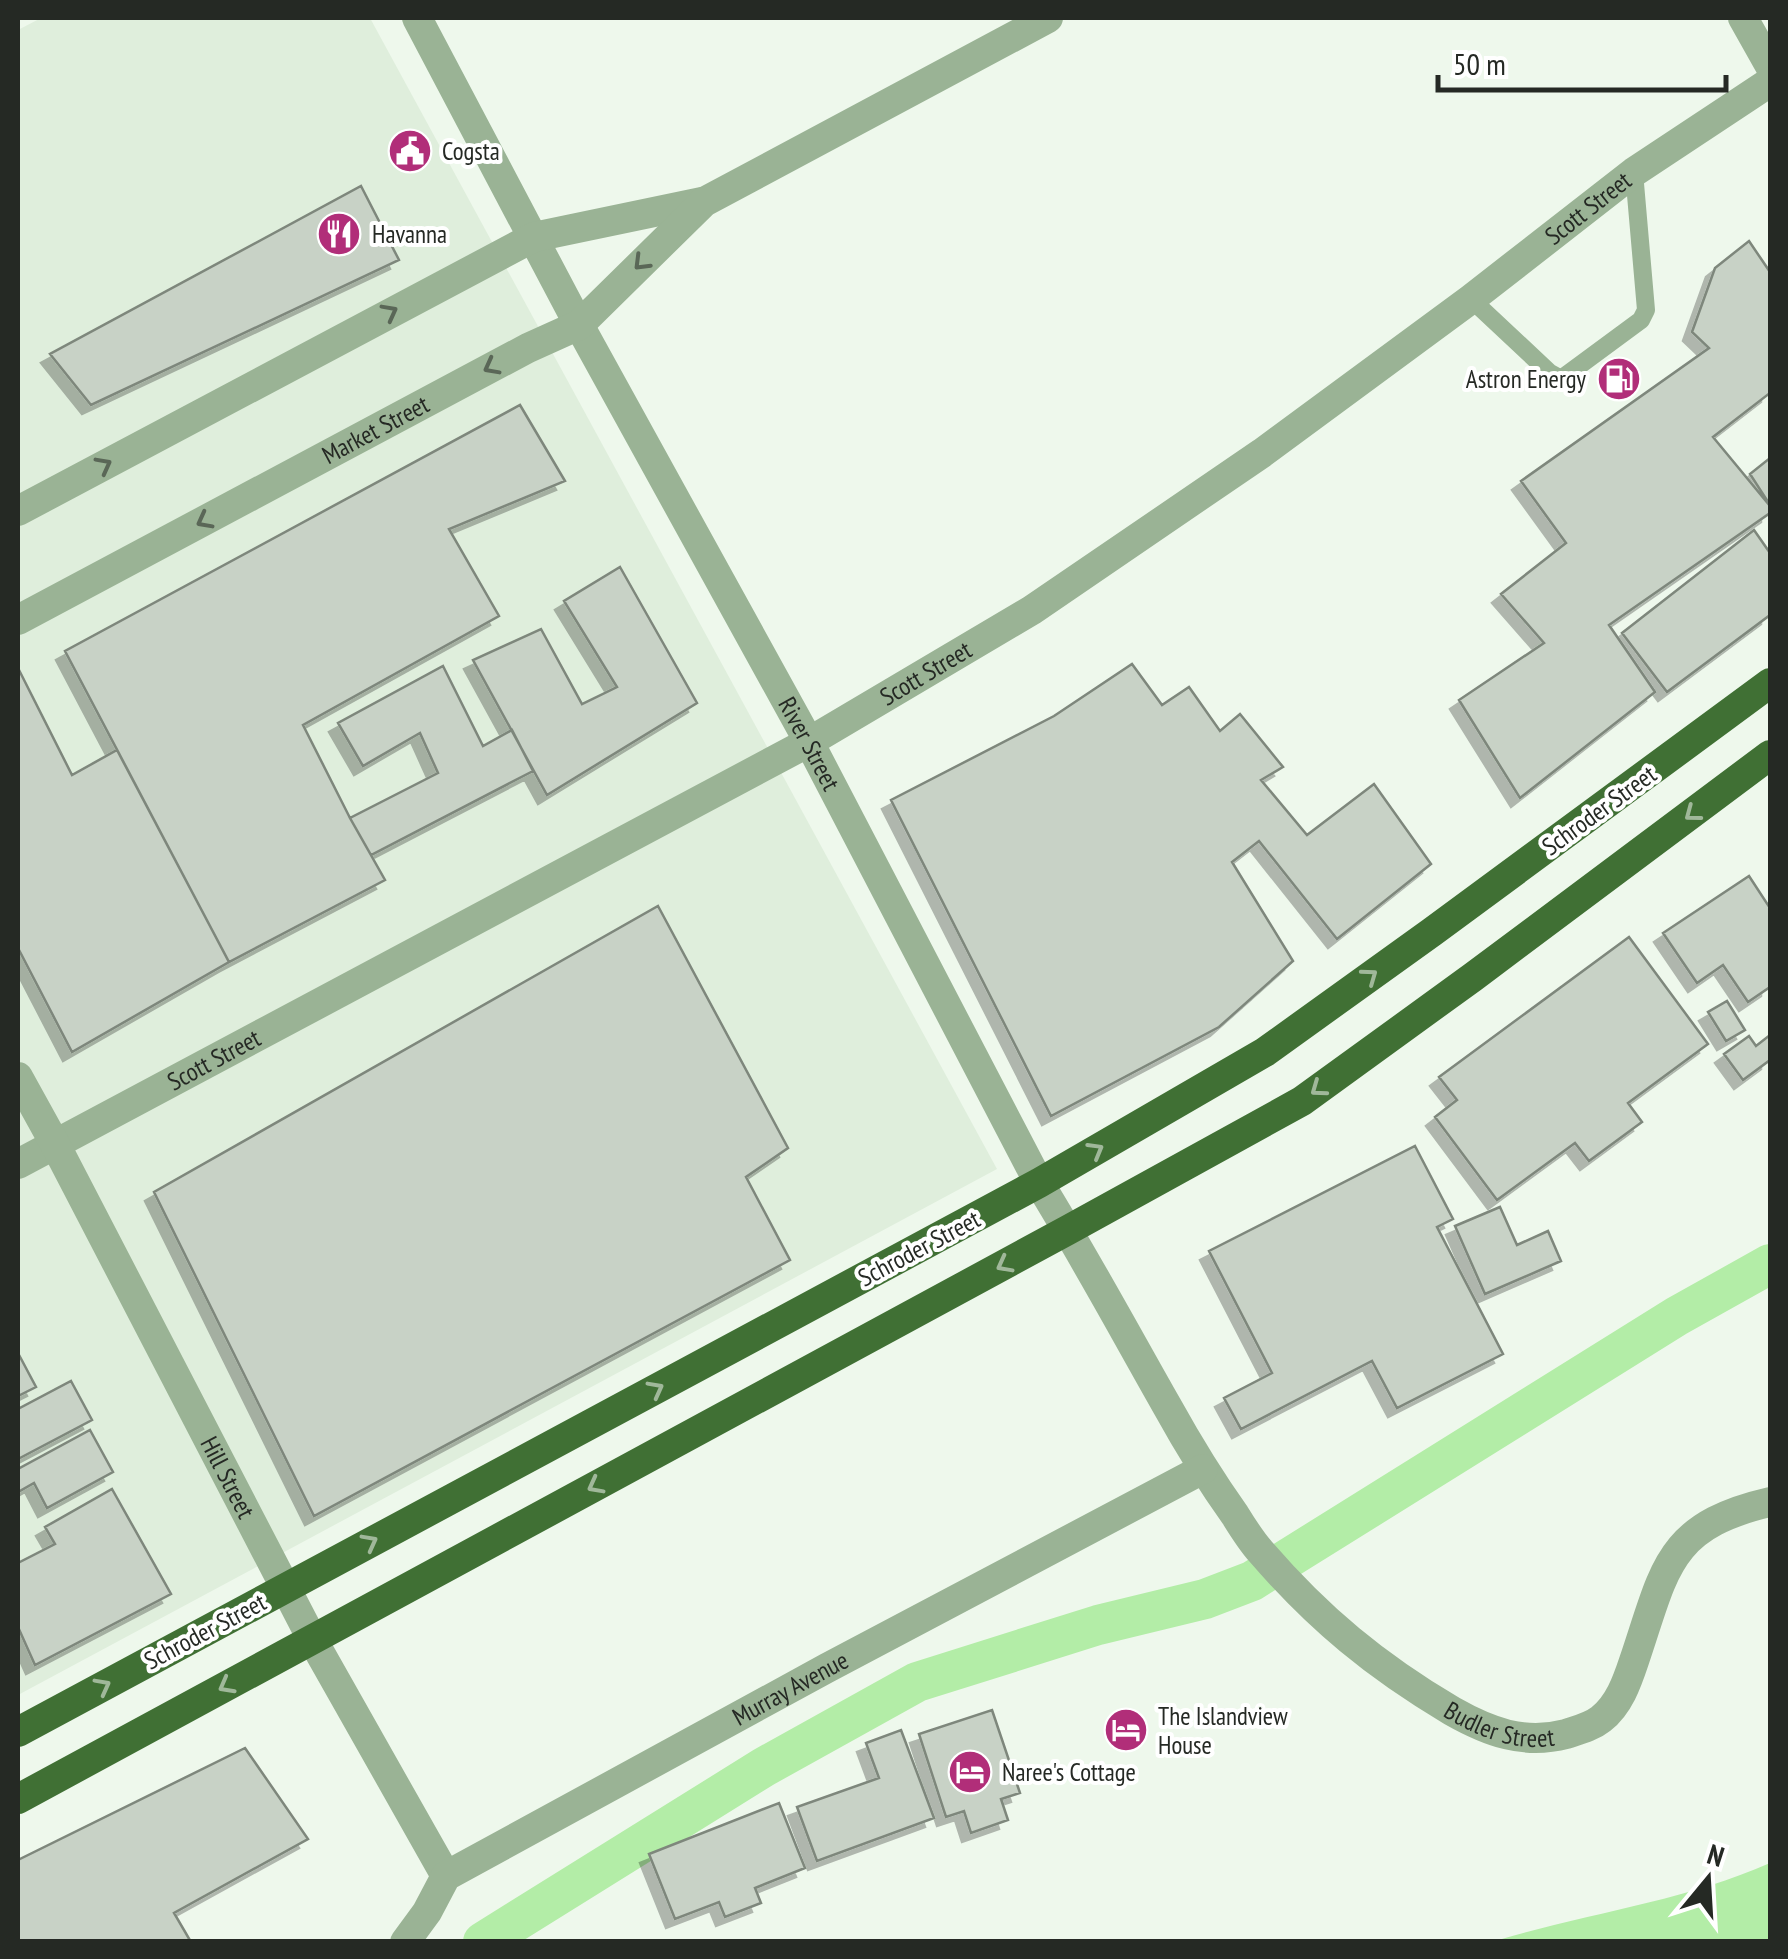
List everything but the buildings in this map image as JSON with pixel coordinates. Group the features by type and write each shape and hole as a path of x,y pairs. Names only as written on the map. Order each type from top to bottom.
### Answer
{"highway":[{"name":"Schroder Street","path":"18,1732 1039,1184 1265,1052 1770,683"},
{"path":"18,1799 1302,1101 1770,755"}],"street":[{"name":"River Street","path":"417,18 579,325 809,742 1039,1184 1202,1469"},
{"name":"Market Street","path":"18,620 528,348 579,325 704,202 1048,18"},
{"path":"1743,18 1770,66"},
{"name":"Scott Street","path":"18,1164 809,742 1032,610 1262,453 1471,299 1634,172 1770,82"},
{"name":"Market Street","path":"18,511 534,237 704,202"},
{"name":"Hill Street","path":"18,1076 284,1588 446,1876"},
{"name":"Budler Street","path":"1202,1469 1258,1550 1344,1637 1426,1695 1476,1724 1506,1736 1524,1738 1558,1736 1600,1720 1616,1703 1628,1681 1660,1583 1685,1541 1720,1517 1770,1502"},
{"name":"Murray Avenue","path":"446,1876 1202,1469"},
{"path":"405,1942 446,1876"}],"lane":[{"path":"1471,299 1550,373 1561,378 1641,320 1646,310 1634,172"}],"shaded area":[{"path":"41,18 370,18 997,1169 18,1695 18,30"},
{"path":"1770,1863 1770,1941 1495,1941 1703,1888"}],"waterway":[{"path":"483,1942 764,1767 917,1682 1098,1625 1205,1599 1252,1581 1677,1316 1770,1264"}],"place":[{"name":"Cogsta","path":"410,151"},
{"name":"Havanna","path":"339,234"},
{"name":"Astron Energy","path":"1619,379"},
{"name":"The Islandview House","path":"1126,1730"},
{"name":"Naree's Cottage","path":"970,1772"}]}
